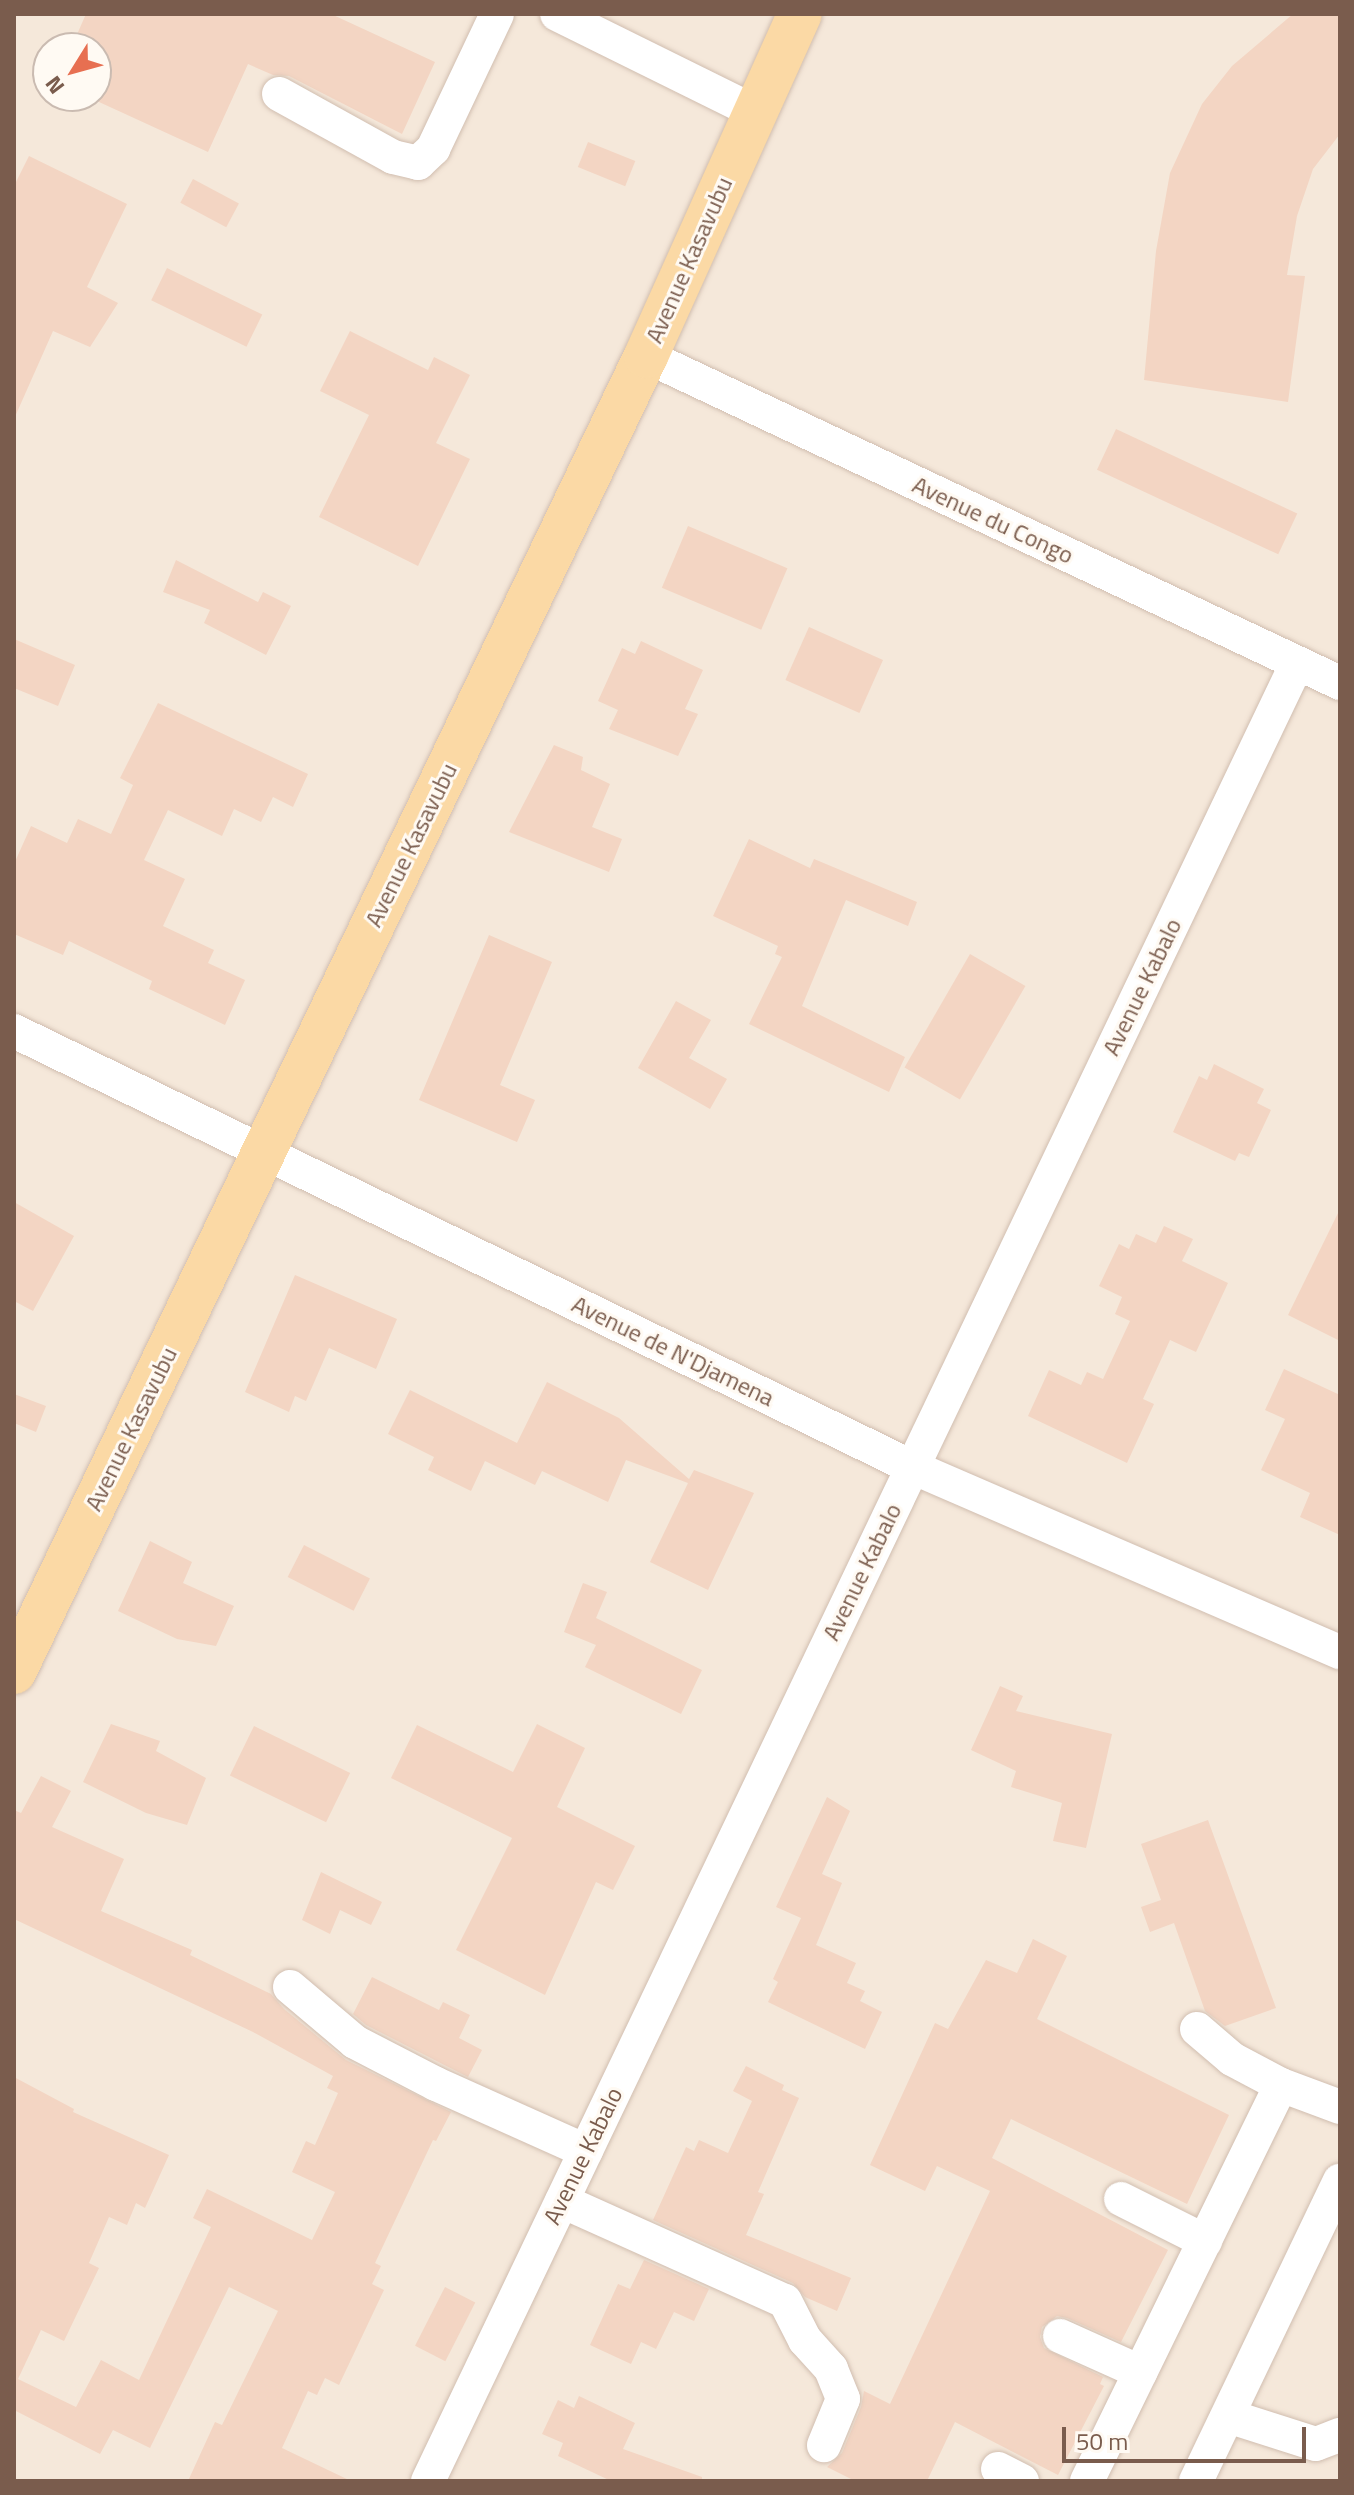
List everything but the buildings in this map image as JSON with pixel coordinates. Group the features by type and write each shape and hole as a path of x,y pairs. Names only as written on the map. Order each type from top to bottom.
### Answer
{"main road":[{"name":"Avenue Kasavubu","path":"14,1672 646,356 800,14"}],"street":[{"path":"279,94 393,157 418,163 433,149 497,14"},
{"path":"557,14 755,112"},
{"name":"Avenue du Congo","path":"646,356 1340,683"},
{"name":"Avenue Kabalo","path":"428,2481 1297,663"},
{"name":"Avenue de N'Djamena","path":"14,1031 912,1467 1340,1652"},
{"path":"290,1987 355,2042 436,2084 586,2151"},
{"path":"1197,2029 1232,2059 1281,2085 1340,2107"},
{"path":"1087,2481 1281,2085"},
{"path":"1196,2481 1340,2181"},
{"path":"1121,2199 1205,2241"},
{"path":"562,2201 785,2301 805,2340 831,2369 843,2399 824,2445"},
{"path":"1060,2336 1140,2372"},
{"path":"1228,2416 1316,2444 1340,2435"}],"shaded area":[{"path":"14,14 1340,14 1340,2481 14,2481"}]}
